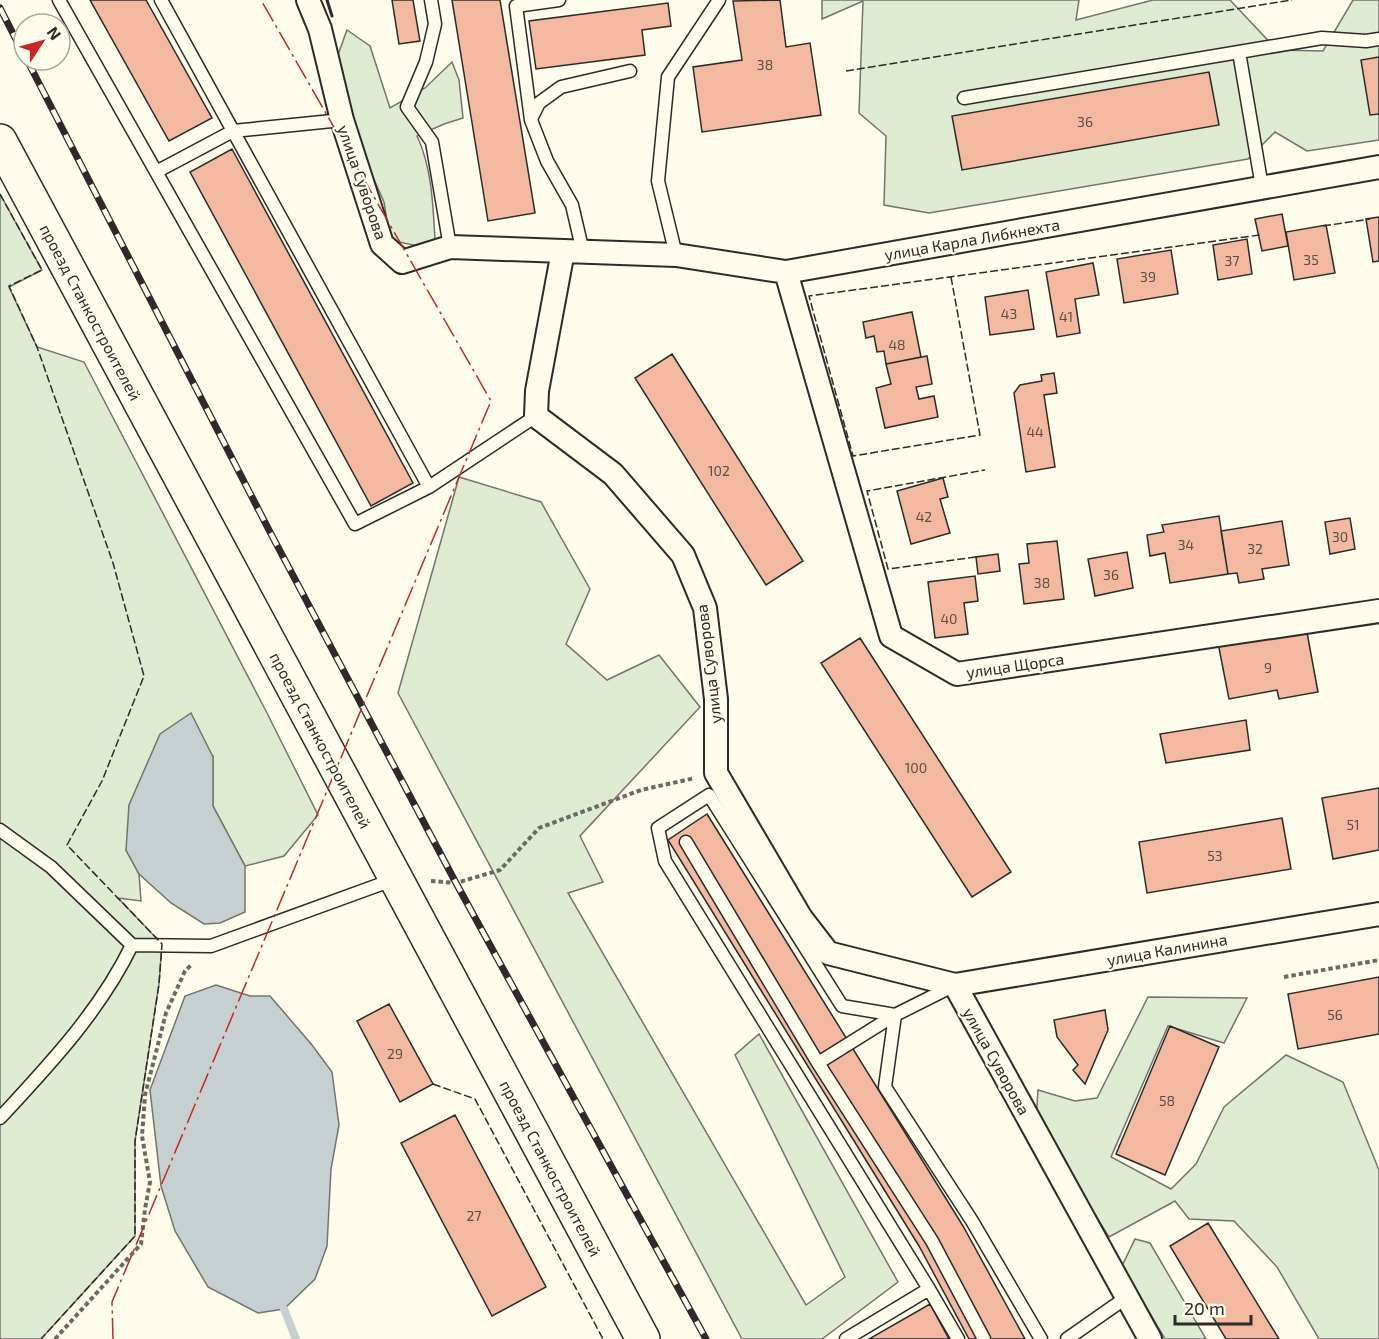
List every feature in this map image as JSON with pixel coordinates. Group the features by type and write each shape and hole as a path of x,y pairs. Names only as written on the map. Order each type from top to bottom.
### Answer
{"main road":[{"name":"проезд Станкостроителей","path":"0,141 644,1339"}],"street":[{"name":"улица Суворова","path":"308,0 320,30 342,120 382,244 402,262 450,247 573,251"},
{"name":"улица Карла Либкнехта","path":"573,251 676,255 786,272 1379,166"},
{"path":"536,416 537,391 573,251"},
{"name":"улица Щорса","path":"786,272 891,636 901,642 957,674 1379,611"},
{"name":"улица Суворова","path":"536,416 613,474 683,555 705,608 716,699 716,773"},
{"path":"716,773 801,918 828,953 955,985"},
{"name":"улица Калинина","path":"955,985 1379,914"},
{"name":"улица Суворова","path":"955,985 1150,1339"}],"lane":[{"path":"59,0 355,524 429,487 536,416"},
{"path":"161,0 429,487"},
{"path":"431,0 435,24 426,62 407,107 432,142 450,247"},
{"path":"559,0 516,6 531,120 547,160 572,205 573,251"},
{"path":"676,255 658,181 668,77 719,0"},
{"path":"964,98 1322,38 1366,41 1379,39"},
{"path":"1239,52 1262,188"},
{"path":"531,120 539,103 561,87 630,71"},
{"path":"156,172 233,131 342,120"},
{"path":"895,1016 842,1006 709,795 658,828 665,861 929,1288 958,1339"},
{"path":"0,830 51,867 132,945 211,946 396,879"},
{"path":"686,842 818,1063 932,1241 984,1339"},
{"path":"0,1118 76,1034 118,972 132,945"},
{"path":"818,1063 895,1016 955,985"},
{"path":"895,1016 885,1087 972,1221 1041,1339"},
{"path":"846,1339 929,1288"},
{"path":"1067,1339 1127,1297"}],"path":[{"path":"396,879 456,883 500,870 539,828 642,790 716,773"},
{"path":"55,1339 141,1244 150,1182 142,1137 145,1095 166,1013 185,971 211,946"},
{"path":"1284,977 1379,960"}],"green space":[{"path":"822,0 1079,0 1076,20 1153,0 1230,0 1277,50 1323,51 1353,0 1379,0 1379,140 1307,151 1275,132 1248,159 929,213 884,205 886,136 859,113 863,1 822,19"},
{"path":"347,30 370,46 390,108 425,88 452,62 459,80 463,118 417,136 429,174 435,240 422,247 390,240 384,202 350,126 335,63"},
{"path":"0,194 42,270 9,287 37,347 84,362 318,815 284,856 245,866 213,806 213,757 126,850 139,874 141,901 118,898 162,944 159,984 135,1141 135,1236 41,1339 0,1339"},
{"path":"459,477 541,502 590,589 566,644 607,680 659,655 700,707 580,836 603,882 568,893 806,1305 845,1277 735,1055 759,1034 898,1282 822,1339 742,1339 398,693"},
{"path":"1148,997 1247,998 1224,1043 1168,1026 1111,1157 1171,1189 1196,1164 1224,1107 1286,1055 1343,1082 1379,1170 1379,1339 1319,1339 1277,1267 1234,1221 1189,1219 1175,1201 1109,1237 1036,1121 1038,1090 1075,1101 1097,1098"},
{"path":"1135,1239 1150,1243 1206,1339 1165,1339 1122,1266"}],"shaded area":[{"path":"191,713 213,757 213,806 245,866 245,912 220,923 204,924 171,903 139,874 126,850 129,805 160,734"},
{"path":"216,985 250,996 270,996 332,1072 339,1125 331,1169 327,1246 315,1279 284,1309 258,1313 208,1287 175,1231 161,1186 150,1090 185,996"}],"building":[{"path":"90,0 146,0 212,118 169,141"},
{"path":"392,0 413,0 420,41 399,44"},
{"path":"452,0 500,0 535,213 488,221"},
{"path":"780,0 786,47 810,43 821,115 702,132 693,67 742,60 733,1"},
{"path":"668,3 671,26 642,30 645,55 536,69 529,21"},
{"path":"1379,57 1379,114 1370,115 1361,60"},
{"path":"1209,72 1219,125 962,170 952,116"},
{"path":"232,149 413,483 371,506 190,172"},
{"path":"1282,214 1288,246 1262,251 1255,219"},
{"path":"1379,217 1379,261 1373,262 1366,219"},
{"path":"1326,225 1335,273 1294,280 1286,232"},
{"path":"1247,239 1252,274 1218,280 1213,245"},
{"path":"1171,250 1178,294 1124,303 1117,259"},
{"path":"1093,263 1099,295 1075,299 1080,333 1057,337 1046,272"},
{"path":"1028,290 1034,329 990,335 985,297"},
{"path":"912,312 921,357 886,364 884,351 877,352 874,336 866,338 863,322"},
{"path":"672,354 803,561 766,585 635,378"},
{"path":"927,356 932,384 916,387 919,399 934,396 938,417 885,428 876,388 891,384 886,364"},
{"path":"1054,373 1057,393 1044,395 1055,467 1026,472 1014,393 1020,385 1042,381 1041,375"},
{"path":"943,478 948,497 940,499 950,533 911,544 897,491"},
{"path":"1219,516 1228,574 1170,583 1165,553 1150,556 1147,535 1164,532 1162,525"},
{"path":"1350,518 1355,549 1330,554 1325,522"},
{"path":"1282,521 1289,565 1262,569 1264,579 1239,583 1237,573 1228,574 1221,531"},
{"path":"1057,541 1064,599 1024,604 1019,564 1029,563 1027,544"},
{"path":"1127,552 1133,588 1095,596 1088,559"},
{"path":"998,554 1000,571 978,574 976,557"},
{"path":"975,576 978,601 964,603 968,634 935,638 928,582"},
{"path":"1306,627 1318,692 1279,699 1277,690 1229,699 1218,643"},
{"path":"860,638 1011,872 972,897 821,663"},
{"path":"1246,720 1250,750 1166,763 1160,734"},
{"path":"1379,788 1379,850 1333,859 1322,798"},
{"path":"707,814 963,1226 1025,1339 969,1339 919,1246 668,840"},
{"path":"1282,818 1291,869 1147,893 1139,842"},
{"path":"1379,977 1379,1034 1298,1049 1288,994"},
{"path":"389,1004 433,1084 400,1102 357,1021"},
{"path":"1105,1010 1108,1030 1085,1084 1073,1070 1078,1065 1057,1037 1054,1020"},
{"path":"1170,1026 1219,1047 1165,1175 1116,1154"},
{"path":"455,1115 546,1287 492,1316 401,1143"},
{"path":"1208,1223 1279,1339 1226,1339 1170,1246"},
{"path":"930,1304 949,1339 869,1339"}],"waterway":[{"path":"284,1309 296,1339"}],"railway":[{"path":"0,8 12,32"},
{"path":"33,72 270,532 456,883 706,1339"}],"fence":[{"path":"846,71 1292,0"},
{"path":"0,194 42,270 9,286 37,347 113,563 144,676 102,781 67,845 162,944 159,984 135,1141 135,1236 41,1339"},
{"path":"1323,226 1370,219"},
{"path":"951,277 980,435 853,456 809,296 1260,235"},
{"path":"976,557 888,569 867,491 985,470"},
{"path":"433,1084 475,1099 603,1339"}],"wall":[{"path":"327,0 332,16"}],"power":[{"path":"113,1339 112,1302 491,401 261,0"}]}
